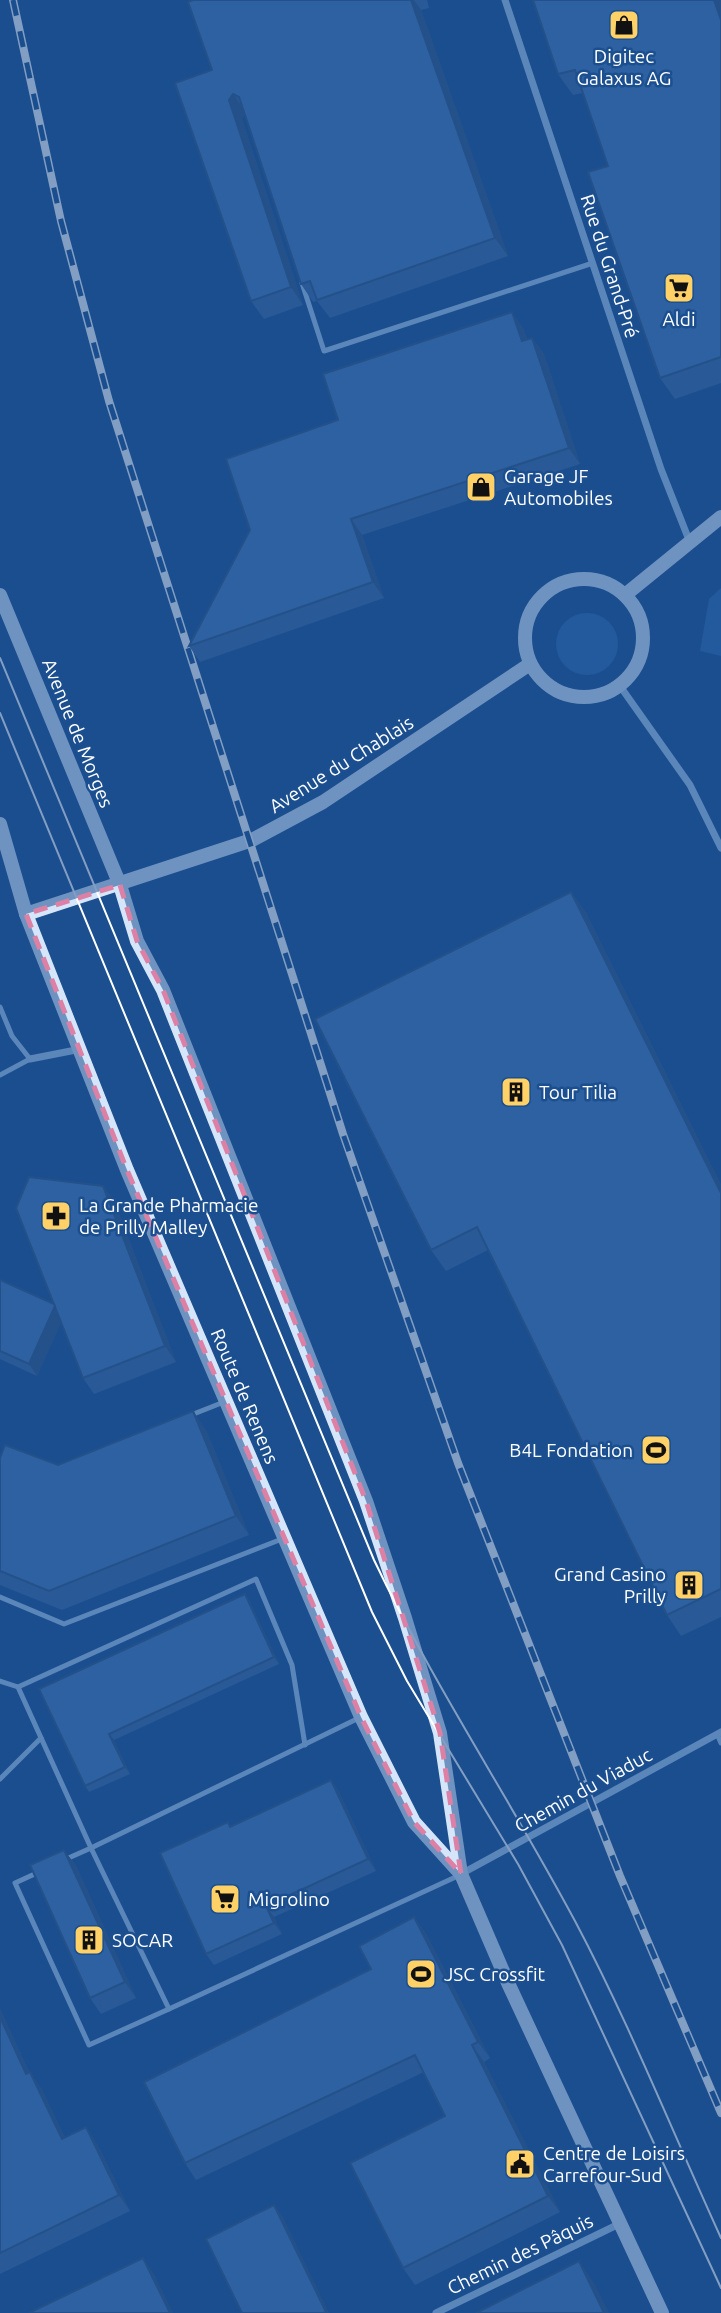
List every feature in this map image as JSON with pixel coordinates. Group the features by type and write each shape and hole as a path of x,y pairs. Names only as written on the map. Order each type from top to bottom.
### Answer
{"main road":[{"path":"625,595 689,540 721,517"},
{"path":"591,579 608,584 625,595 636,609 643,628 643,644 639,662 620,686 591,698 569,696 543,682 530,664 525,645 526,626 535,604 551,589 569,581 591,579"},
{"name":"Avenue de Morges","path":"0,595 120,885"},
{"name":"Avenue du Chablais","path":"26,915 252,840 323,802 530,664"},
{"path":"0,824 26,915"},
{"name":"Route de Renens","path":"120,885 137,941 168,1003 366,1501 440,1732 461,1874 619,2224 663,2313"},
{"name":"Route de Renens","path":"26,915 127,1170 361,1717 414,1822 461,1874"}],"street":[{"name":"Rue du Grand-Pré","path":"505,0 661,469 689,540"},
{"path":"620,686 690,785 721,848"},
{"path":"30,1059 81,1049"},
{"name":"Chemin du Viaduc","path":"461,1874 719,1733"},
{"name":"Chemin des Pâquis","path":"436,2313 619,2224"}],"lane":[{"path":"298,273 324,351 593,263"},
{"path":"0,1007 12,1036 30,1059 0,1075"},
{"path":"186,1417 226,1401"},
{"path":"0,1597 64,1623 285,1538"},
{"path":"0,1681 18,1687 256,1579 292,1665 305,1745"},
{"path":"18,1687 91,1848 169,2008"},
{"path":"53,1865 361,1717"},
{"path":"719,1733 721,1743"},
{"path":"0,1779 41,1738"},
{"path":"40,1871 15,1883 89,2045 461,1874"}],"highlighted area":[{"path":"120,885 137,941 163,990 366,1501 440,1733 461,1874 414,1822 361,1717 127,1170 26,914"}],"shaded area":[{"path":"721,588 721,656 700,651 709,599"},
{"path":"587,613 609,622 618,644 609,666 587,675 565,666 556,644 565,622"}],"building":[{"path":"411,0 495,238 317,300 310,281 301,284 239,97 233,94 229,100 291,287 251,301 175,83 212,70 188,2"},
{"path":"533,0 714,0 721,20 721,357 660,378 588,172 608,166 575,70 558,74"},
{"path":"512,312 522,341 532,338 569,448 351,519 373,582 189,646 250,530 226,459 338,420 323,374"},
{"path":"571,892 721,1193 721,1589 667,1615 477,1227 431,1250 315,1019"},
{"path":"29,1177 103,1186 165,1346 83,1378 16,1208"},
{"path":"0,1280 55,1306 29,1364 0,1351"},
{"path":"193,1411 236,1516 49,1591 0,1571 0,1458 5,1445 58,1465"},
{"path":"245,1594 274,1657 109,1734 125,1767 85,1786 39,1689"},
{"path":"331,1780 368,1859 266,1906 274,1923 206,1954 160,1853 228,1822 230,1827"},
{"name":"SOCAR","path":"64,1850 125,1982 90,1998 30,1865"},
{"path":"414,1917 478,2042 472,2045 548,2196 403,2268 350,2163 445,2116 415,2055 185,2163 144,2082 371,1969 359,1946"},
{"path":"0,2017 26,2074 30,2072 62,2139 86,2127 119,2195 0,2253"},
{"path":"274,2205 326,2312 242,2313 206,2239"},
{"path":"143,2258 170,2313 29,2313"},
{"path":"579,2261 604,2313 476,2313"}],"tram line":[{"path":"0,658 374,1560 397,1607 595,1960 721,2238"},
{"path":"0,713 372,1612 407,1681 518,1864 562,1945 721,2288"}],"railway":[{"path":"13,0 61,221 109,401 343,1134 458,1463 620,1876 721,2113"}],"place":[{"name":"Digitec Galaxus AG","path":"624,25"},
{"name":"Aldi","path":"679,288"},
{"name":"Garage JF Automobiles","path":"481,487"},
{"name":"Tour Tilia","path":"516,1092"},
{"name":"La Grande Pharmacie de Prilly Malley","path":"56,1216"},
{"name":"B4L Fondation","path":"656,1450"},
{"name":"Grand Casino Prilly","path":"689,1585"},
{"name":"Migrolino","path":"225,1899"},
{"name":"SOCAR","path":"89,1940"},
{"name":"JSC Crossfit","path":"421,1974"},
{"name":"Centre de Loisirs Carrefour-Sud","path":"520,2164"}]}
